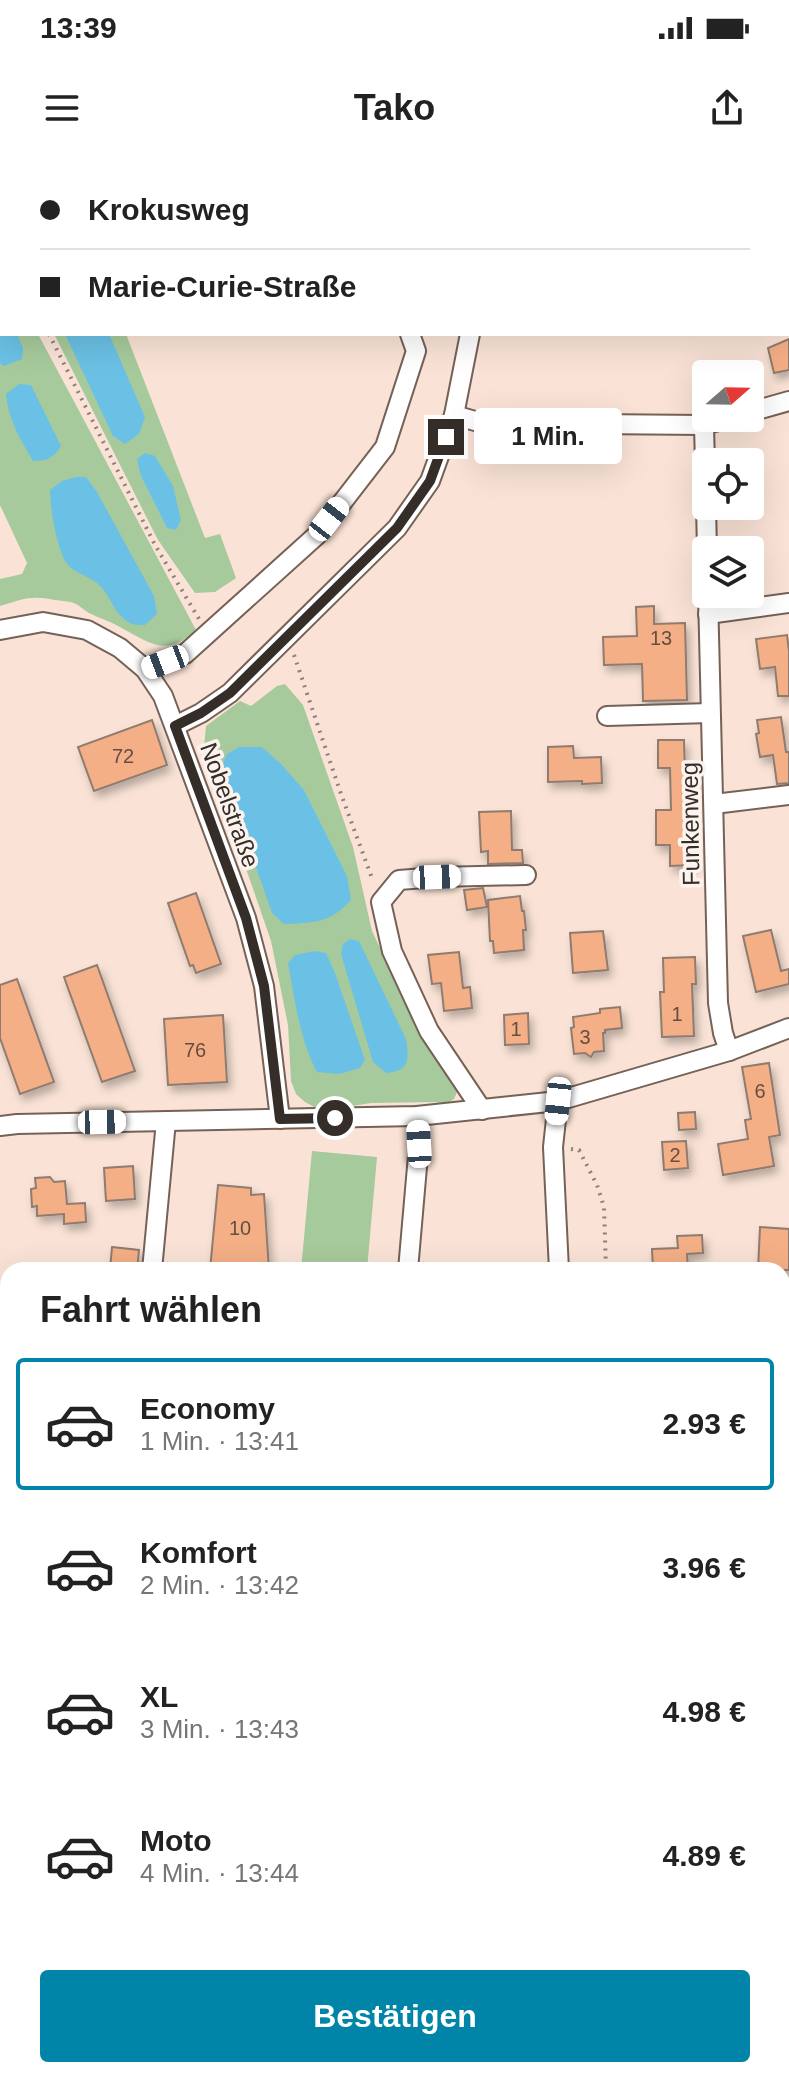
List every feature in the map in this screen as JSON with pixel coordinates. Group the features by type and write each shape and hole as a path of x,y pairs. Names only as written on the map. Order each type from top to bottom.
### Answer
{"street":[{"path":"145,669 185,654 317,535 385,447 416,351 411,336"},
{"path":"175,726 230,693 397,528 430,481 454,415 470,336"},
{"path":"764,408 789,401"},
{"path":"454,415 482,423 692,425"},
{"path":"708,614 789,603"},
{"name":"Funkenweg","path":"708,608 718,1003 729,1051"},
{"name":"Nobelstraße","path":"0,630 43,622 87,630 120,648 145,669 163,696 246,918 264,986 280,1119"},
{"path":"607,716 710,713"},
{"path":"714,804 789,795"},
{"path":"490,1109 429,1031 392,951 381,902 399,880 526,875"},
{"path":"0,1126 417,1116 558,1101 729,1051 789,1028"},
{"path":"558,1101 553,1147 559,1262"},
{"path":"409,1262 419,1144 417,1116"},
{"path":"153,1262 166,1121"}],"path":[{"path":"50,336 155,545 208,635"},
{"path":"287,638 381,902"},
{"path":"561,1148 579,1150 597,1185 604,1207 606,1262"}],"green space":[{"path":"0,336 39,336 196,630 175,644 157,645 72,602 33,598 0,606 0,579 22,574 27,563 0,505"},
{"path":"55,336 127,336 205,538 220,534 236,578 215,592 195,593 158,540"},
{"path":"285,684 303,705 353,847 372,931 406,1003 457,1092 454,1099 446,1104 371,1103 318,1109 296,1094 291,1081 288,1025 271,941 204,747 206,726 240,701 251,706 277,686"},
{"path":"312,1151 377,1157 368,1262 302,1262"}],"water":[{"path":"0,336 18,336 23,348 22,359 4,366 0,363"},
{"path":"66,336 110,336 145,417 139,434 125,444 113,436"},
{"path":"19,384 31,385 61,446 46,459 33,461 12,420 6,394"},
{"path":"145,453 155,456 173,486 181,520 176,530 167,528 141,476 137,459"},
{"path":"86,477 97,492 154,596 157,614 145,625 126,620 101,587 74,570 63,557 54,525 50,490 62,481"},
{"path":"239,747 262,747 304,790 347,876 351,900 329,917 313,922 284,924 272,913 222,766 227,754"},
{"path":"350,939 359,941 406,1039 407,1058 400,1070 386,1073 373,1062 341,954 343,944"},
{"path":"315,951 326,953 335,973 365,1060 360,1068 339,1074 317,1072 306,1046 288,963 295,955"}],"building":[{"path":"789,339 789,370 774,373 768,348"},
{"path":"654,606 654,624 685,623 687,700 643,701 642,664 604,665 603,637 637,636 636,607"},
{"path":"787,635 789,696 778,696 775,667 760,669 756,639"},
{"path":"781,717 786,752 789,752 789,783 777,784 773,755 760,757 756,734 759,733 757,720"},
{"path":"152,720 167,765 94,791 78,747"},
{"path":"658,740 684,740 685,774 690,774 688,825 690,845 693,844 693,865 670,866 670,845 656,845 656,810 671,810 670,768 658,768"},
{"path":"573,746 574,758 601,757 602,783 548,782 548,747"},
{"path":"511,811 512,850 522,850 523,863 488,864 488,851 481,852 479,812"},
{"path":"483,888 487,907 467,910 464,890"},
{"path":"196,893 221,964 196,973 193,965 190,966 168,903"},
{"path":"520,896 526,930 523,930 524,950 494,953 493,941 490,941 488,900"},
{"path":"771,930 781,971 789,969 789,984 756,992 743,936"},
{"path":"603,931 608,970 573,973 570,933"},
{"path":"459,952 463,988 470,987 472,1008 444,1011 441,983 432,984 428,955"},
{"path":"695,957 696,984 692,984 694,1036 662,1037 660,992 664,992 663,958"},
{"path":"97,965 135,1071 102,1082 64,977"},
{"path":"17,979 54,1082 20,1094 0,1038 0,985"},
{"path":"620,1007 622,1028 605,1030 604,1051 594,1052 591,1057 585,1053 574,1054 573,1017"},
{"path":"528,1013 529,1044 505,1045 504,1015"},
{"path":"223,1015 227,1082 168,1085 164,1019"},
{"path":"769,1063 780,1135 769,1137 774,1166 723,1175 718,1144 748,1139 745,1120 751,1119 742,1067"},
{"path":"695,1112 696,1129 679,1130 678,1113"},
{"path":"686,1141 688,1168 664,1170 662,1142"},
{"path":"133,1166 135,1199 106,1201 104,1168"},
{"path":"50,1177 54,1182 65,1181 67,1204 85,1203 86,1222 64,1224 64,1214 37,1216 37,1206 32,1207 31,1189 36,1188 35,1178"},
{"path":"218,1185 251,1188 251,1195 264,1194 268,1262 211,1262"},
{"path":"760,1227 789,1229 789,1262 758,1262"},
{"path":"702,1235 703,1253 687,1254 688,1262 653,1262 652,1249 678,1248 677,1236"},
{"path":"112,1247 139,1250 138,1262 111,1262"}],"route":[{"path":"335,1118 280,1119 264,986 246,918 175,726 230,693 397,528 430,481 446,437"}]}
